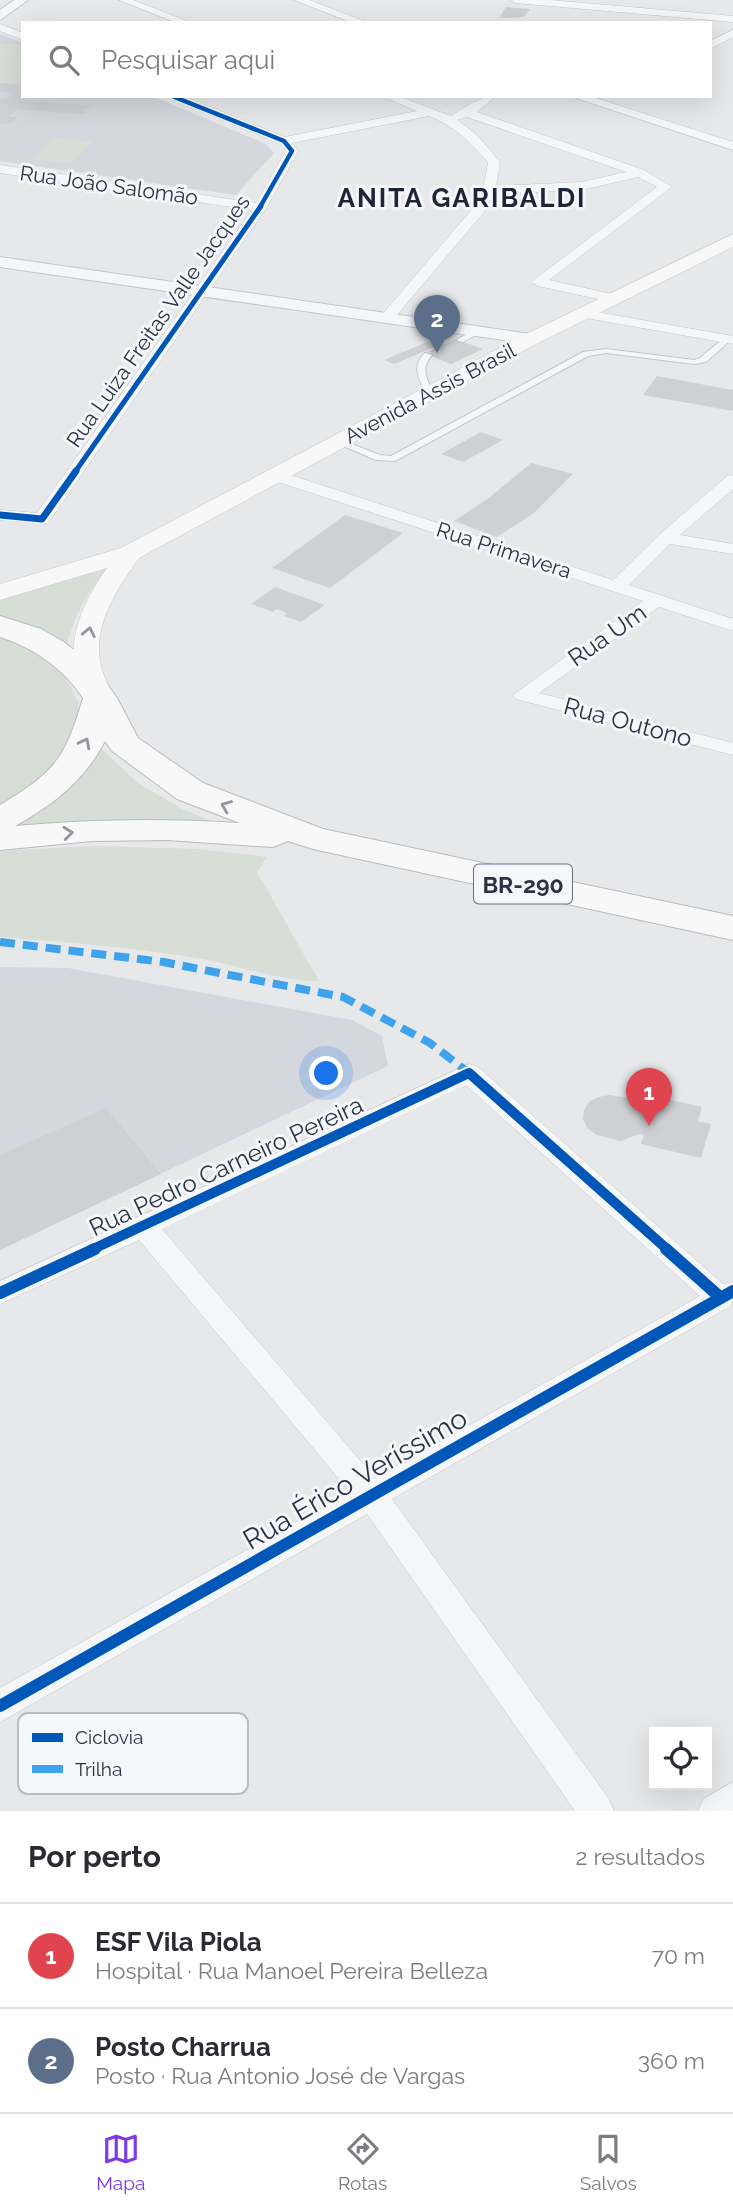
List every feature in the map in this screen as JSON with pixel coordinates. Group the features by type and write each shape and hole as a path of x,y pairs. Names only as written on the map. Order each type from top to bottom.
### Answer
{"highway":[{"name":"BR-290","path":"0,626 30,636 53,649 83,674 100,698 124,744 155,768 190,791 313,838"},
{"path":"0,820 44,792 67,771 88,741 100,698"},
{"name":"BR-290","path":"0,839 92,830 167,829 313,838 733,928"}],"main road":[{"name":"Avenida Assis Brasil","path":"0,592 130,553 531,339 733,240"},
{"name":"Avenida Assis Brasil","path":"100,698 87,662 87,636 107,585 130,553"}],"street":[{"path":"0,16 22,0"},
{"path":"124,0 182,21"},
{"path":"299,0 357,21"},
{"path":"515,0 733,19"},
{"path":"593,15 613,0"},
{"path":"0,27 21,36"},
{"path":"712,45 733,33"},
{"path":"177,98 284,141 430,112"},
{"path":"386,319 479,209 489,190 494,162 473,138 449,119 392,98"},
{"path":"449,119 468,113 487,98"},
{"path":"582,98 733,146"},
{"path":"607,107 621,98"},
{"path":"468,113 640,173 666,187 538,282 616,299"},
{"name":"Rua Luiza Freitas Valle Jacques","path":"42,519 260,207 292,151 284,141"},
{"name":"Rua João Salomão","path":"0,169 260,207"},
{"path":"489,190 582,186 640,173"},
{"path":"3,265 531,339"},
{"path":"585,314 730,340"},
{"name":"Rua Primavera","path":"275,475 733,625"},
{"path":"617,586 666,538 733,480"},
{"path":"0,515 42,519"},
{"path":"666,538 733,549"},
{"name":"Rua Um","path":"523,695 657,600"},
{"name":"Rua Outono","path":"523,695 733,750"},
{"name":"Rua Pedro Carneiro Pereira","path":"0,1293 469,1073 727,1295"},
{"path":"144,1227 372,1496 596,1811"},
{"name":"Rua Érico Veríssimo","path":"0,1706 727,1295"},
{"path":"716,1811 733,1799"}],"lane":[{"path":"460,341 477,332"},
{"path":"338,442 379,458 392,459 586,354 606,351 694,362 703,360 730,340"},
{"path":"428,355 421,360 419,366 429,393"}],"shaded area":[{"path":"0,34 21,42 21,98 157,98 266,144 274,153 236,195 0,161"},
{"path":"0,44 21,44 21,87 0,84"},
{"path":"55,138 94,142 71,163 31,160"},
{"path":"112,563 84,602 66,647 0,618 0,598"},
{"path":"0,636 50,661 63,673 78,702 79,717 60,766 0,812"},
{"path":"98,746 138,783 182,809 226,827 172,821 14,825 64,793 83,772"},
{"path":"93,846 198,849 267,857 257,872 319,981 278,976 178,955 0,937 0,851"},
{"path":"0,967 68,968 352,1020 382,1036 388,1066 0,1250"}],"building":[{"path":"506,7 530,9 524,17 499,18"},
{"path":"0,83 21,85 21,98 28,98 26,100 91,106 81,114 17,109 8,117 17,117 9,124 0,123 0,98 6,99 13,93 0,92"},
{"path":"456,339 483,349 451,364 424,353"},
{"path":"427,342 437,346 394,364 384,360"},
{"path":"657,376 733,390 733,411 643,395"},
{"path":"481,432 503,440 463,462 441,454"},
{"path":"531,463 573,474 534,513 497,537 454,521 490,497"},
{"path":"345,515 403,533 330,588 272,568"},
{"path":"275,587 325,605 301,622 284,616 287,613 277,609 273,612 251,604"},
{"path":"610,1095 655,1103 657,1097 702,1107 698,1121 711,1124 701,1158 641,1144 644,1135 639,1134 621,1141 597,1135 587,1128 583,1119 584,1110 589,1102"},
{"path":"106,1108 161,1174 0,1250 0,1155"}],"marked path":[{"path":"0,942 163,962 343,997 430,1043 469,1073"}],"cycle path":[{"path":"0,515 42,519 260,207 292,151 284,141 177,98"},
{"path":"0,1293 469,1073 721,1298"},
{"path":"0,1706 733,1291"}],"place":[{"name":"Posto Charrua","path":"437,353"},
{"name":"ESF Vila Piola","path":"649,1126"}],"district":[{"name":"ANITA GARIBALDI","path":"462,198"}]}
